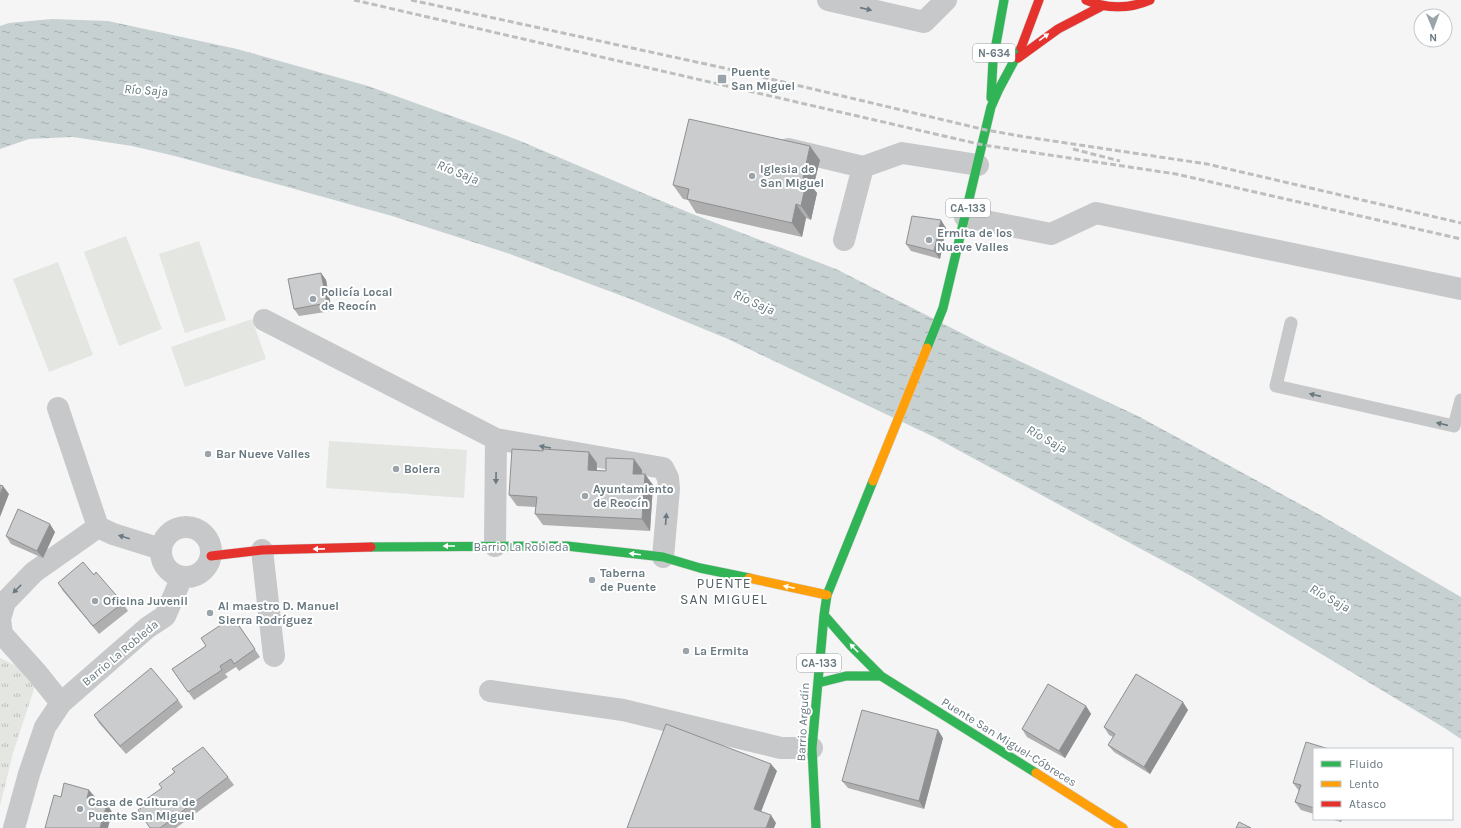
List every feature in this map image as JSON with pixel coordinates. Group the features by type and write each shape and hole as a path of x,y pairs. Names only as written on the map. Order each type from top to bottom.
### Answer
{"main road":[{"name":"N-634","path":"991,108 991,79 993,61 1004,0"},
{"name":"CA-133","path":"965,217 991,108 997,91 1014,62 1031,26 1039,0"},
{"path":"1086,0 1102,6 1124,7 1135,6 1150,0"},
{"name":"CA-133","path":"1014,62 1044,37 1064,24 1102,6"},
{"name":"Barrio Argudín","path":"816,828 812,748 827,595 862,505 943,308 965,217"},
{"name":"Barrio La Robleda","path":"211,556 262,550 404,546 567,546 662,557 700,568 827,595"},
{"name":"Puente San Miguel-Cóbreces","path":"824,615 851,646 881,676 1123,828"},
{"path":"818,683 846,676 881,676"}],"street":[{"path":"828,0 924,22 946,0"},
{"path":"770,145 863,167 902,154 978,165"},
{"path":"844,240 863,167"},
{"path":"965,217 1051,234 1096,213 1461,288"},
{"path":"264,320 496,439 663,468 668,478 669,489 662,557"},
{"path":"58,408 98,527 113,534 161,549"},
{"path":"495,546 496,439"},
{"path":"61,703 37,673 2,634 0,619 5,602 34,572 98,527"},
{"path":"189,527 199,531 206,537 210,545 211,556 208,565 201,572 192,577 182,577 173,574 166,568 161,559 161,549 164,540 171,532 180,528 189,527"},
{"path":"262,550 274,656"},
{"name":"Barrio La Robleda","path":"14,828 29,774 45,727 61,703 147,628 165,616 182,577"},
{"path":"490,691 623,710 781,748 812,748"}],"lane":[{"path":"1291,323 1276,386 1454,426 1461,400"}],"green space":[{"path":"126,236 162,329 119,346 84,252"},
{"path":"199,241 226,320 185,333 159,254"},
{"path":"58,262 93,355 49,372 13,279"},
{"path":"252,319 266,359 185,387 171,347"},
{"name":"Bolera","path":"329,441 467,450 464,498 326,488"},
{"path":"0,658 17,666 36,683 13,753 0,806"}],"water":[{"name":"Río Saja","path":"52,19 108,21 237,49 368,86 518,140 690,213 836,269 985,345 1138,416 1322,516 1461,597 1461,739 1191,576 934,437 728,339 633,300 507,253 392,216 175,156 132,146 73,137 29,139 0,149 0,26 9,23"}],"building":[{"name":"Iglesia de San Miguel","path":"689,119 810,146 803,178 807,179 801,206 796,204 792,223 687,199 689,189 673,185"},
{"name":"Ermita de los Nueve Valles","path":"912,216 941,220 934,251 906,244"},
{"name":"Policía Local de Reocín","path":"321,273 327,303 294,309 288,279"},
{"name":"Ayuntamiento de Reocín","path":"512,449 543,451 543,449 589,452 588,470 606,471 606,458 634,459 633,474 645,474 642,519 535,514 537,497 509,495"},
{"path":"0,485 3,486 0,495"},
{"path":"18,509 50,524 37,551 6,536"},
{"name":"Oficina Juvenil","path":"83,562 94,575 96,572 123,603 93,626 58,583"},
{"path":"233,617 255,649 234,664 231,659 220,666 222,670 188,692 172,669 206,646 201,638"},
{"path":"151,668 178,700 120,746 94,715"},
{"path":"1136,674 1183,702 1144,767 1108,745 1115,734 1104,727"},
{"path":"1048,684 1086,706 1059,751 1022,729"},
{"path":"862,710 938,730 919,801 842,781"},
{"path":"666,724 771,764 754,809 771,815 766,828 627,828"},
{"path":"1306,742 1326,748 1313,748 1313,808 1295,802 1301,785 1293,783"},
{"path":"203,747 228,777 160,828 150,828 138,810 144,806 142,802 162,788 159,784 175,772 172,769"},
{"name":"Casa de Cultura de Puente San Miguel","path":"64,783 89,790 87,798 107,804 100,828 45,828 54,795 61,797"},
{"path":"1239,822 1251,828 1236,828"}],"railway":[{"path":"354,0 983,145 1176,174 1461,239"},
{"path":"411,0 724,68 986,130 1207,164 1461,223"},
{"path":"1073,149 1120,161"}],"traffic: fast":[{"path":"991,98 993,61 1004,0"},
{"path":"927,348 943,308 991,107 1021,48"},
{"path":"816,828 812,748 827,595 873,481"},
{"path":"371,547 567,546 663,557 700,568 749,578"},
{"path":"824,615 851,646 881,676 1036,773"},
{"path":"818,683 846,676 881,676"}],"traffic: slow":[{"path":"873,481 927,348"},
{"path":"749,578 827,595"},
{"path":"1036,773 1123,828"}],"traffic: jam":[{"path":"1021,48 1039,0"},
{"path":"1086,0 1102,5 1118,7 1134,5 1150,0"},
{"path":"1018,58 1058,29 1102,6"},
{"path":"211,556 262,550 371,547"}],"place":[{"name":"Puente San Miguel","path":"722,79"},
{"name":"Iglesia de San Miguel","path":"752,176"},
{"name":"Ermita de los Nueve Valles","path":"929,240"},
{"name":"Policía Local de Reocín","path":"313,299"},
{"name":"Bar Nueve Valles","path":"208,454"},
{"name":"Bolera","path":"396,469"},
{"name":"Ayuntamiento de Reocín","path":"585,496"},
{"name":"Taberna de Puente","path":"592,580"},
{"name":"Oficina Juvenil","path":"95,601"},
{"name":"Al maestro D. Manuel Sierra Rodríguez","path":"210,613"},
{"name":"La Ermita","path":"686,651"},
{"name":"Casa de Cultura de Puente San Miguel","path":"80,809"}],"district":[{"name":"PUENTE SAN MIGUEL","path":"724,592"}]}
